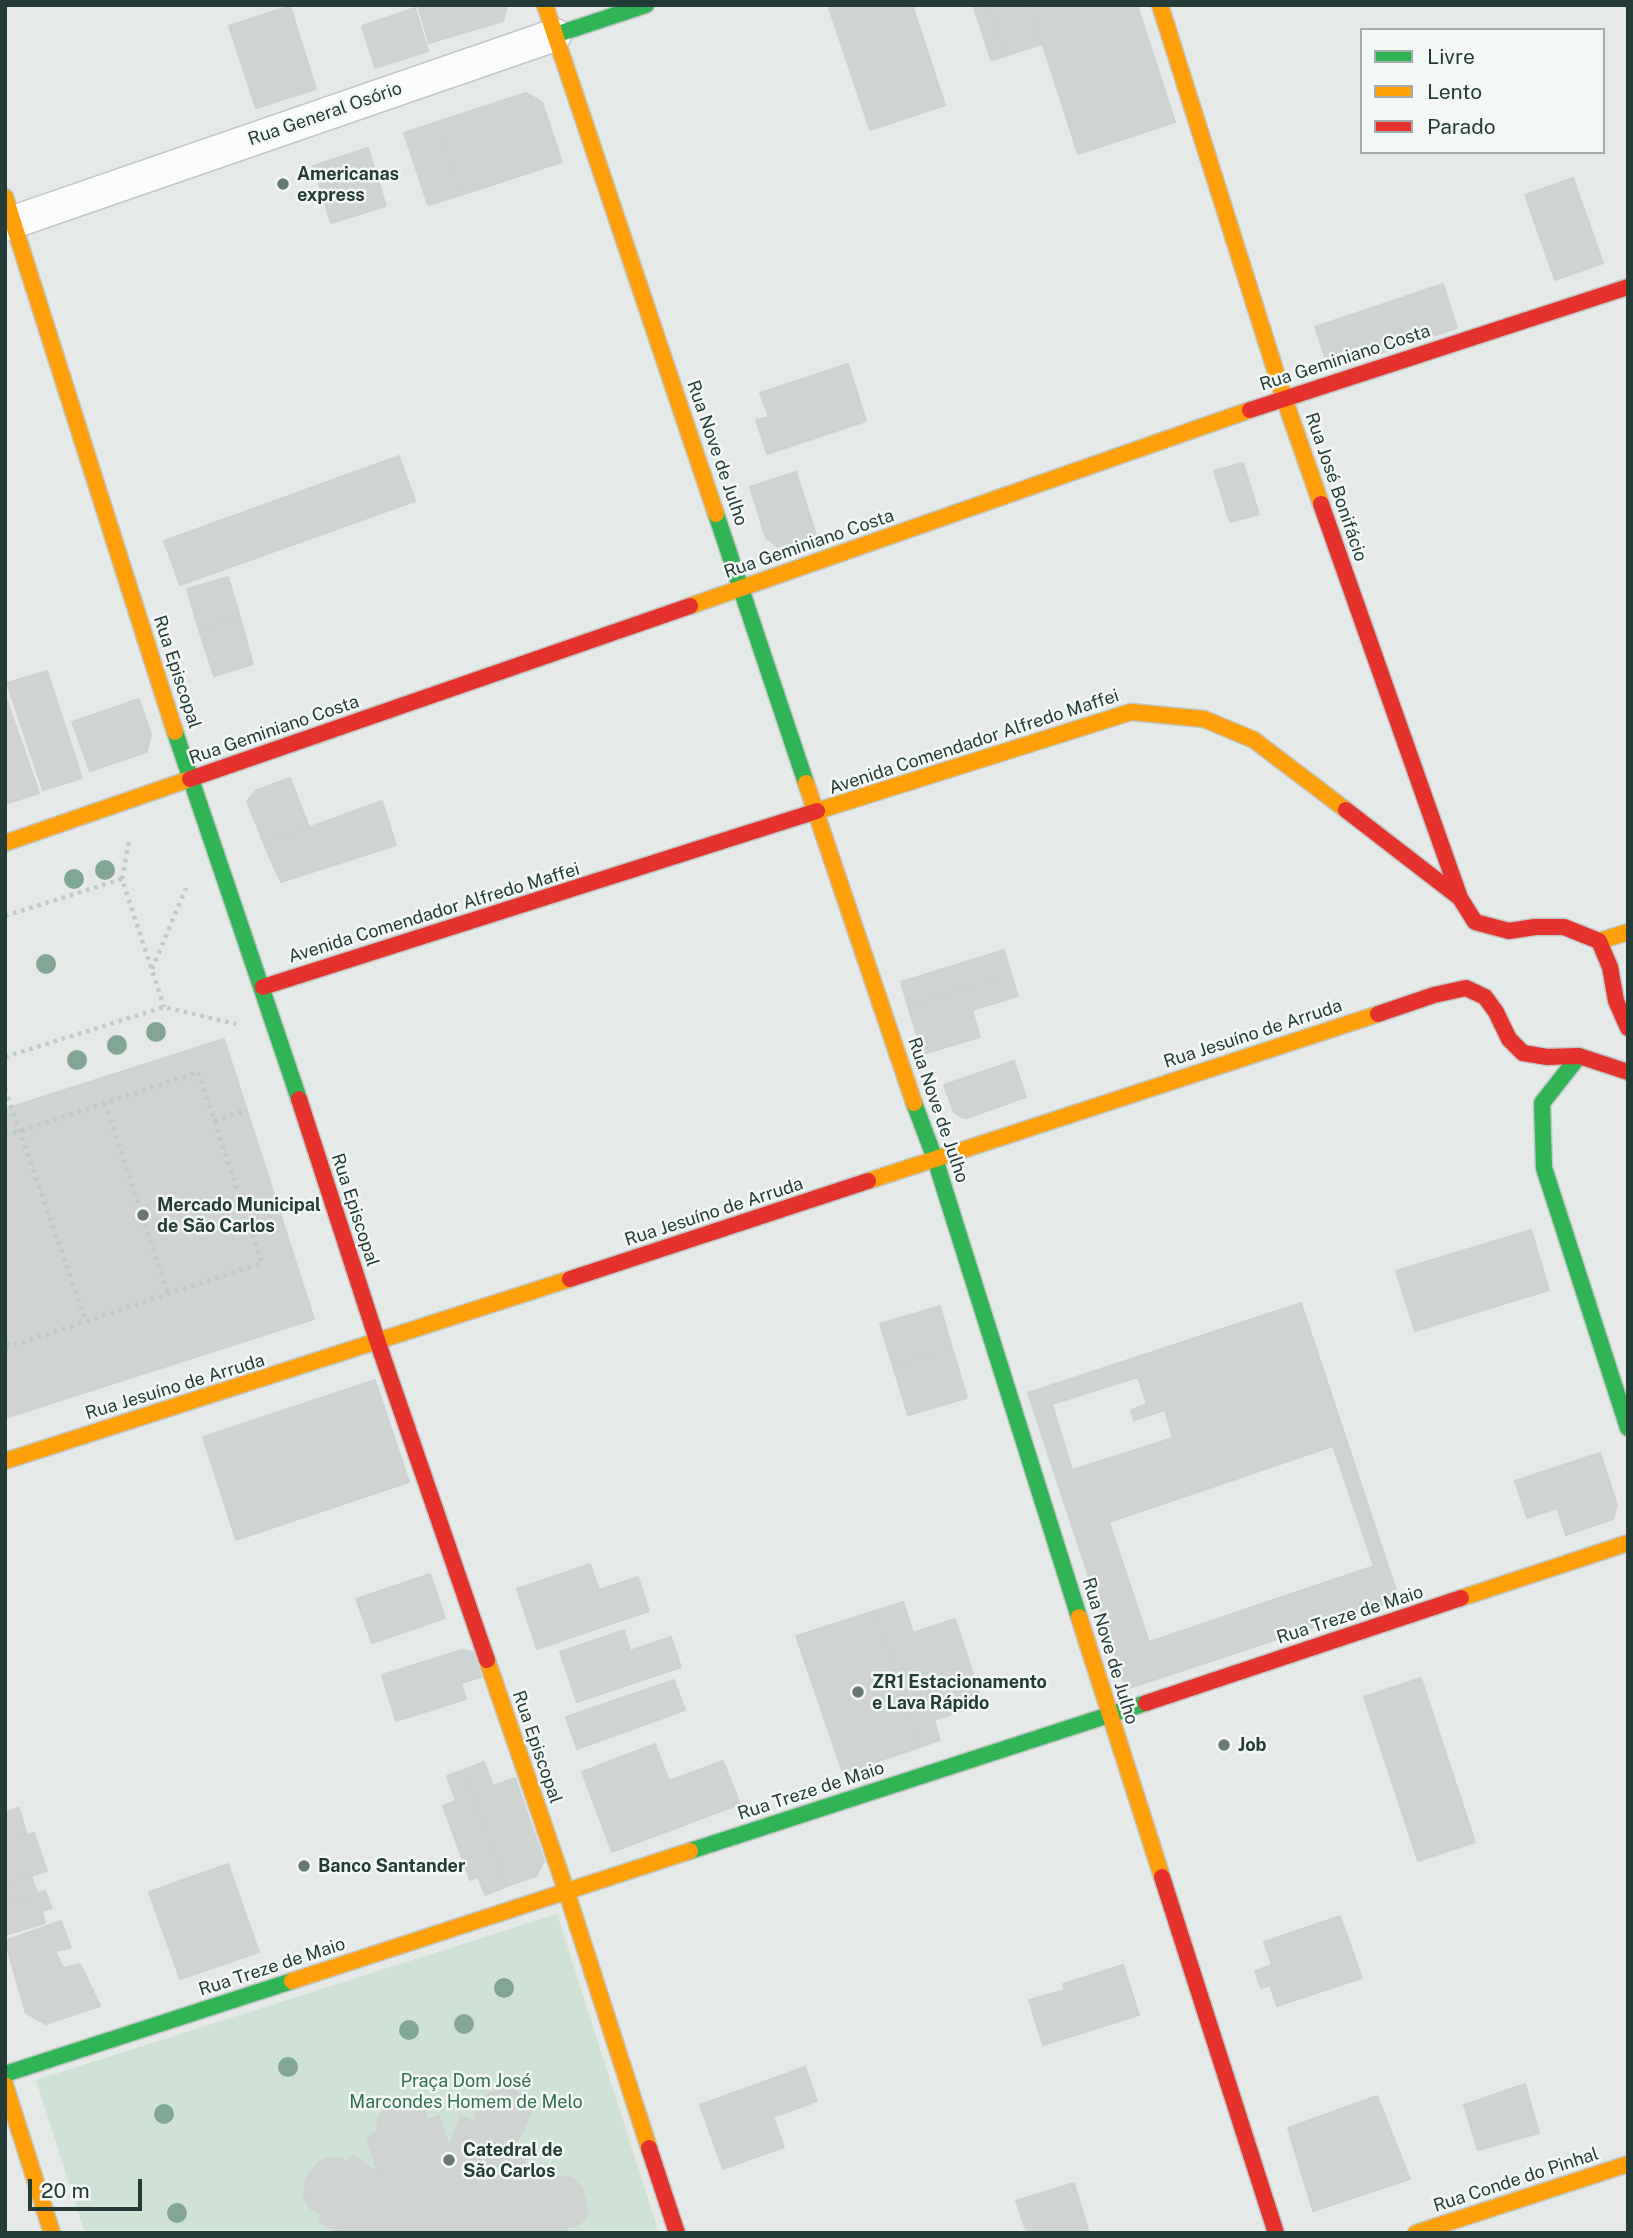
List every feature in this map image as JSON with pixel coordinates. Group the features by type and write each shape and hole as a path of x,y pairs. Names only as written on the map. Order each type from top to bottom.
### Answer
{"main road":[{"name":"Rua Nove de Julho","path":"545,5 921,1124 936,1159 1276,2233"},
{"name":"Rua General Osório","path":"555,35 646,5"},
{"name":"Rua José Bonifácio","path":"1160,5 1284,398 1460,898"},
{"name":"Rua Episcopal","path":"8,214 190,779 263,987 378,1343 566,1890 677,2233"},
{"name":"Rua Geminiano Costa","path":"5,843 1284,398 1628,287"},
{"name":"Avenida Comendador Alfredo Maffei","path":"263,987 1131,712 1204,719 1254,740 1460,898 1475,922 1509,931 1535,927 1564,928 1599,941"},
{"path":"1610,1032 1614,1026 1616,1002 1610,967 1599,941 1628,932"},
{"name":"Rua Jesuíno de Arruda","path":"5,1461 378,1343 1434,995 1466,988 1485,997 1496,1012 1508,1039 1523,1054 1579,1056"},
{"path":"1616,1002 1628,1028"},
{"path":"1597,1045 1579,1056 1542,1103 1544,1168 1628,1428"},
{"path":"1579,1056 1628,1072"},
{"name":"Rua Treze de Maio","path":"5,2074 1110,1715 1628,1543"},
{"path":"5,2085 52,2233"},
{"name":"Rua Conde do Pinhal","path":"1416,2233 1628,2164"}],"street":[{"name":"Rua General Osório","path":"8,214 555,35"}],"path":[{"path":"152,969 209,832"},
{"path":"5,916 122,879 164,1007"},
{"path":"5,1057 164,1007 278,1035"},
{"path":"5,1136 198,1072 262,1263 7,1347 5,1334"},
{"path":"5,1089 86,1321"},
{"path":"105,1103 168,1294"},
{"path":"215,1121 247,1110"}],"green space":[{"name":"Praça Dom José Marcondes Homem de Melo","path":"557,1914 659,2233 85,2233 36,2080"}],"building":[{"path":"418,5 507,6 503,21 429,43"},
{"path":"828,5 912,5 945,105 870,130"},
{"path":"973,5 989,5 1005,56 991,60"},
{"path":"989,5 1030,5 1042,44 1005,56"},
{"path":"1030,5 1137,5 1175,122 1078,154"},
{"path":"290,6 316,89 256,108 229,26"},
{"path":"415,8 428,51 375,68 362,26"},
{"path":"526,93 542,102 562,162 461,195 437,122"},
{"path":"437,122 461,195 428,205 404,133"},
{"path":"368,148 386,206 331,223 313,166"},
{"path":"1573,178 1603,263 1555,280 1525,195"},
{"path":"1443,284 1457,328 1339,367 1326,359 1315,327"},
{"path":"848,364 866,421 767,454 756,420 769,417 760,393"},
{"path":"399,456 415,501 180,585 164,541"},
{"path":"1243,463 1259,514 1230,522 1214,471"},
{"path":"796,472 816,535 778,547 766,538 750,487"},
{"path":"228,577 240,617 199,630 187,589"},
{"path":"240,617 253,664 214,676 199,630"},
{"path":"47,671 82,778 43,790 7,683"},
{"path":"5,695 39,793 5,804"},
{"path":"139,699 151,734 147,752 90,771 72,722"},
{"path":"290,778 309,827 264,844 247,801 257,790"},
{"path":"382,801 396,845 281,882 264,844"},
{"path":"1004,950 1011,974 908,1006 901,982"},
{"path":"1011,974 1018,996 972,1010 980,1037 923,1054 908,1006"},
{"name":"Mercado Municipal de São Carlos","path":"224,1039 314,1319 5,1418 5,1109"},
{"path":"1014,1061 1026,1097 967,1118 954,1112 944,1085"},
{"path":"1531,1230 1549,1290 1415,1331 1396,1271"},
{"path":"1301,1303 1399,1599 1126,1689 1028,1393"},
{"path":"940,1306 952,1348 893,1366 880,1324"},
{"path":"952,1348 967,1398 908,1415 893,1366"},
{"path":"1138,1377 1147,1404 1131,1410 1134,1420 1165,1410 1173,1438 1072,1470 1052,1404"},
{"path":"375,1380 409,1482 236,1540 203,1437"},
{"path":"1333,1446 1374,1566 1149,1642 1109,1522"},
{"path":"1600,1453 1617,1505 1613,1519 1566,1535 1557,1508 1527,1518 1515,1481"},
{"path":"590,1564 599,1590 638,1577 649,1611 537,1649 517,1589"},
{"path":"430,1574 445,1618 372,1643 356,1599"},
{"path":"903,1602 913,1633 955,1619 983,1704 934,1720 940,1740 920,1747 875,1611"},
{"name":"ZR1 Estacionamento e Lava Rápido","path":"875,1611 920,1747 843,1773 796,1636"},
{"path":"624,1630 630,1651 671,1637 681,1667 577,1702 560,1652"},
{"path":"462,1650 473,1652 481,1677 461,1683 466,1699 396,1721 382,1675"},
{"path":"1421,1678 1475,1842 1418,1861 1364,1697"},
{"path":"674,1680 685,1710 577,1749 566,1717"},
{"path":"655,1744 669,1781 723,1761 740,1804 612,1852 582,1772"},
{"path":"484,1762 493,1786 515,1778 544,1861 536,1876 507,1886 464,1770"},
{"path":"464,1770 507,1886 485,1895 478,1877 470,1880 443,1806 456,1801 447,1776"},
{"path":"19,1808 27,1835 5,1842 5,1812"},
{"path":"34,1833 47,1871 5,1884 5,1842"},
{"path":"228,1864 259,1952 180,1979 149,1892"},
{"path":"31,1876 38,1894 5,1905 5,1884"},
{"path":"45,1891 52,1908 42,1911 45,1923 5,1935 5,1905"},
{"path":"1340,1916 1362,1978 1277,2006 1270,1985 1261,1988 1255,1971 1272,1965 1264,1942"},
{"path":"61,1921 71,1948 55,1951 63,1968 80,1964 100,2006 46,2024 26,2013 5,1941"},
{"path":"1123,1965 1139,2015 1043,2045 1029,2000 1065,1990 1063,1984"},
{"path":"805,2067 817,2101 773,2117 784,2147 723,2169 700,2105"},
{"path":"1525,2084 1539,2133 1478,2150 1464,2105"},
{"name":"Catedral de São Carlos","path":"516,2091 526,2099 531,2111 514,2144 530,2152 516,2176 545,2167 549,2179 561,2176 573,2179 582,2189 588,2211 585,2219 576,2226 566,2228 567,2233 340,2233 319,2222 323,2214 311,2209 304,2198 306,2180 324,2159 340,2158 347,2162 353,2156 378,2173 367,2138 377,2131 383,2110 399,2100 408,2101 424,2110 427,2120 439,2116 449,2147 461,2116 474,2122 479,2103 490,2093"},
{"path":"1377,2096 1410,2179 1313,2211 1288,2128"},
{"path":"1074,2183 1089,2233 1027,2233 1016,2201"}],"traffic: fast":[{"path":"555,35 646,5"},
{"path":"716,514 806,783"},
{"path":"175,732 299,1099"},
{"path":"1579,1056 1542,1103 1544,1168 1628,1428"},
{"path":"914,1103 935,1159 1079,1617"},
{"path":"690,1851 1146,1703"},
{"path":"5,2074 292,1981"}],"traffic: slow":[{"path":"545,5 716,514"},
{"path":"1160,5 1284,398 1321,504"},
{"path":"5,197 175,732"},
{"path":"690,606 1250,410"},
{"path":"817,811 1131,712 1204,719 1254,740 1346,810"},
{"path":"5,843 190,779"},
{"path":"806,783 914,1103"},
{"path":"1599,941 1628,932"},
{"path":"868,1181 1378,1014"},
{"path":"5,1461 570,1279"},
{"path":"1461,1598 1628,1543"},
{"path":"1079,1617 1162,1877"},
{"path":"487,1660 566,1890 649,2148"},
{"path":"292,1981 690,1851"},
{"path":"5,2085 52,2233"},
{"path":"1416,2233 1628,2164"}],"traffic: jam":[{"path":"1250,410 1628,287"},
{"path":"1321,504 1460,898"},
{"path":"190,779 690,606"},
{"path":"1346,810 1460,898 1475,922 1509,931 1535,927 1564,927 1599,941 1610,967 1616,1001 1628,1028"},
{"path":"263,987 817,811"},
{"path":"1378,1014 1434,995 1466,988 1485,997 1496,1012 1509,1039 1523,1053 1547,1057 1579,1056 1628,1072"},
{"path":"299,1099 378,1343 487,1660"},
{"path":"570,1279 868,1181"},
{"path":"1146,1703 1461,1598"},
{"path":"1162,1877 1276,2233"},
{"path":"649,2148 677,2233"}],"place":[{"name":"Americanas express","path":"283,184"},
{"name":"Mercado Municipal de São Carlos","path":"143,1215"},
{"name":"ZR1 Estacionamento e Lava Rápido","path":"858,1692"},
{"name":"Job","path":"1224,1745"},
{"name":"Banco Santander","path":"304,1866"},
{"name":"Catedral de São Carlos","path":"449,2160"}]}
